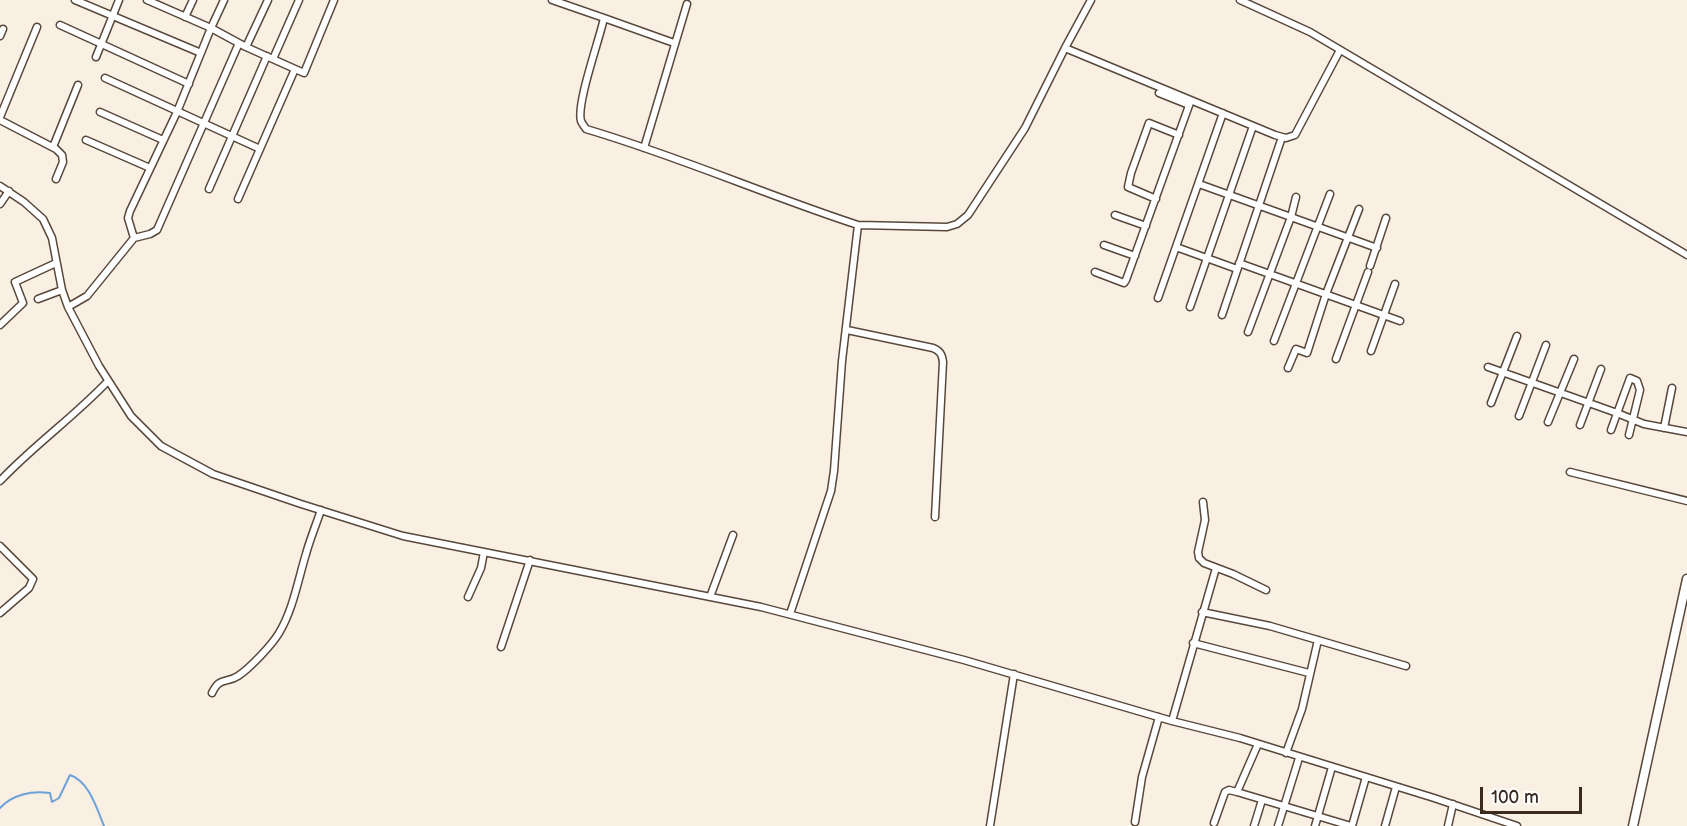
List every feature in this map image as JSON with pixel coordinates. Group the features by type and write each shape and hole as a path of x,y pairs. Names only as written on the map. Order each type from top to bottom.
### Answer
{"main road":[{"path":"1633,826 1687,579"}],"street":[{"path":"75,0 201,53"},
{"path":"96,57 119,0"},
{"path":"147,0 159,2 185,17 304,73 334,0"},
{"path":"185,17 193,0"},
{"path":"134,238 128,215 177,112 224,0"},
{"path":"68,307 85,298 134,238 157,230 204,124 268,0"},
{"path":"209,189 232,136 299,0"},
{"path":"552,0 674,43"},
{"path":"604,18 584,91 581,121 586,129 858,225 934,228 957,224 968,215 978,201 1025,128 1091,0"},
{"path":"1240,0 1310,32 1687,255"},
{"path":"644,148 687,4"},
{"path":"60,25 189,84"},
{"path":"37,27 0,119 62,154 63,159 56,179"},
{"path":"1065,48 1190,103"},
{"path":"1159,93 1222,113 1282,137 1290,137 1295,135 1340,50"},
{"path":"238,199 295,69"},
{"path":"105,78 260,149"},
{"path":"53,147 78,85"},
{"path":"1095,272 1124,283 1190,103"},
{"path":"100,112 163,140"},
{"path":"1158,298 1222,113"},
{"path":"1156,199 1128,188 1131,173 1149,123 1179,135"},
{"path":"1190,308 1253,126"},
{"path":"1222,315 1282,137"},
{"path":"86,140 150,168"},
{"path":"1198,184 1377,248"},
{"path":"0,186 9,190 44,219 52,238 62,290 68,307 108,381 139,426 161,446 213,474 396,534 790,614 1014,674 1258,744 1517,826"},
{"path":"0,204 9,190"},
{"path":"1274,341 1329,194"},
{"path":"1248,332 1291,217 1296,197"},
{"path":"1288,368 1296,349 1307,353 1326,294 1359,209"},
{"path":"1115,215 1146,226"},
{"path":"1336,358 1386,218"},
{"path":"790,614 831,491 840,381 858,225"},
{"path":"1104,245 1135,256"},
{"path":"1176,247 1207,258 1269,274 1400,321"},
{"path":"0,325 22,305 23,301 15,282 56,263"},
{"path":"1371,351 1395,284"},
{"path":"38,299 62,290"},
{"path":"846,330 933,348 939,350 941,354 943,362 935,517"},
{"path":"1491,403 1517,336"},
{"path":"1519,416 1546,345"},
{"path":"1548,422 1574,359"},
{"path":"1488,367 1617,412 1644,424 1687,432"},
{"path":"1580,425 1601,369"},
{"path":"1611,430 1630,378 1637,381 1640,390 1629,435"},
{"path":"0,481 108,381"},
{"path":"1664,428 1672,388"},
{"path":"1570,472 1687,501"},
{"path":"1203,502 1204,527 1198,556 1204,563 1266,590"},
{"path":"212,693 216,684 235,678 247,669 279,632 291,603 321,510"},
{"path":"710,597 733,535"},
{"path":"0,546 33,579 29,588 0,613"},
{"path":"468,597 481,568 484,552"},
{"path":"501,647 530,560"},
{"path":"1172,721 1216,568"},
{"path":"1202,612 1270,626 1406,666"},
{"path":"1286,753 1302,709 1318,640"},
{"path":"1193,642 1309,673"},
{"path":"990,826 1014,674"},
{"path":"1135,822 1142,777 1158,717"},
{"path":"1238,792 1258,744"},
{"path":"1278,826 1299,758"},
{"path":"1315,826 1332,767"},
{"path":"1214,823 1225,792 1230,790 1351,826 1366,777"},
{"path":"1385,826 1396,787"},
{"path":"1254,826 1262,800"},
{"path":"1448,826 1453,804"}],"waterway":[{"path":"0,808 16,797 36,792 50,793 52,802 59,798 70,775 77,778 87,789 104,826"}]}
